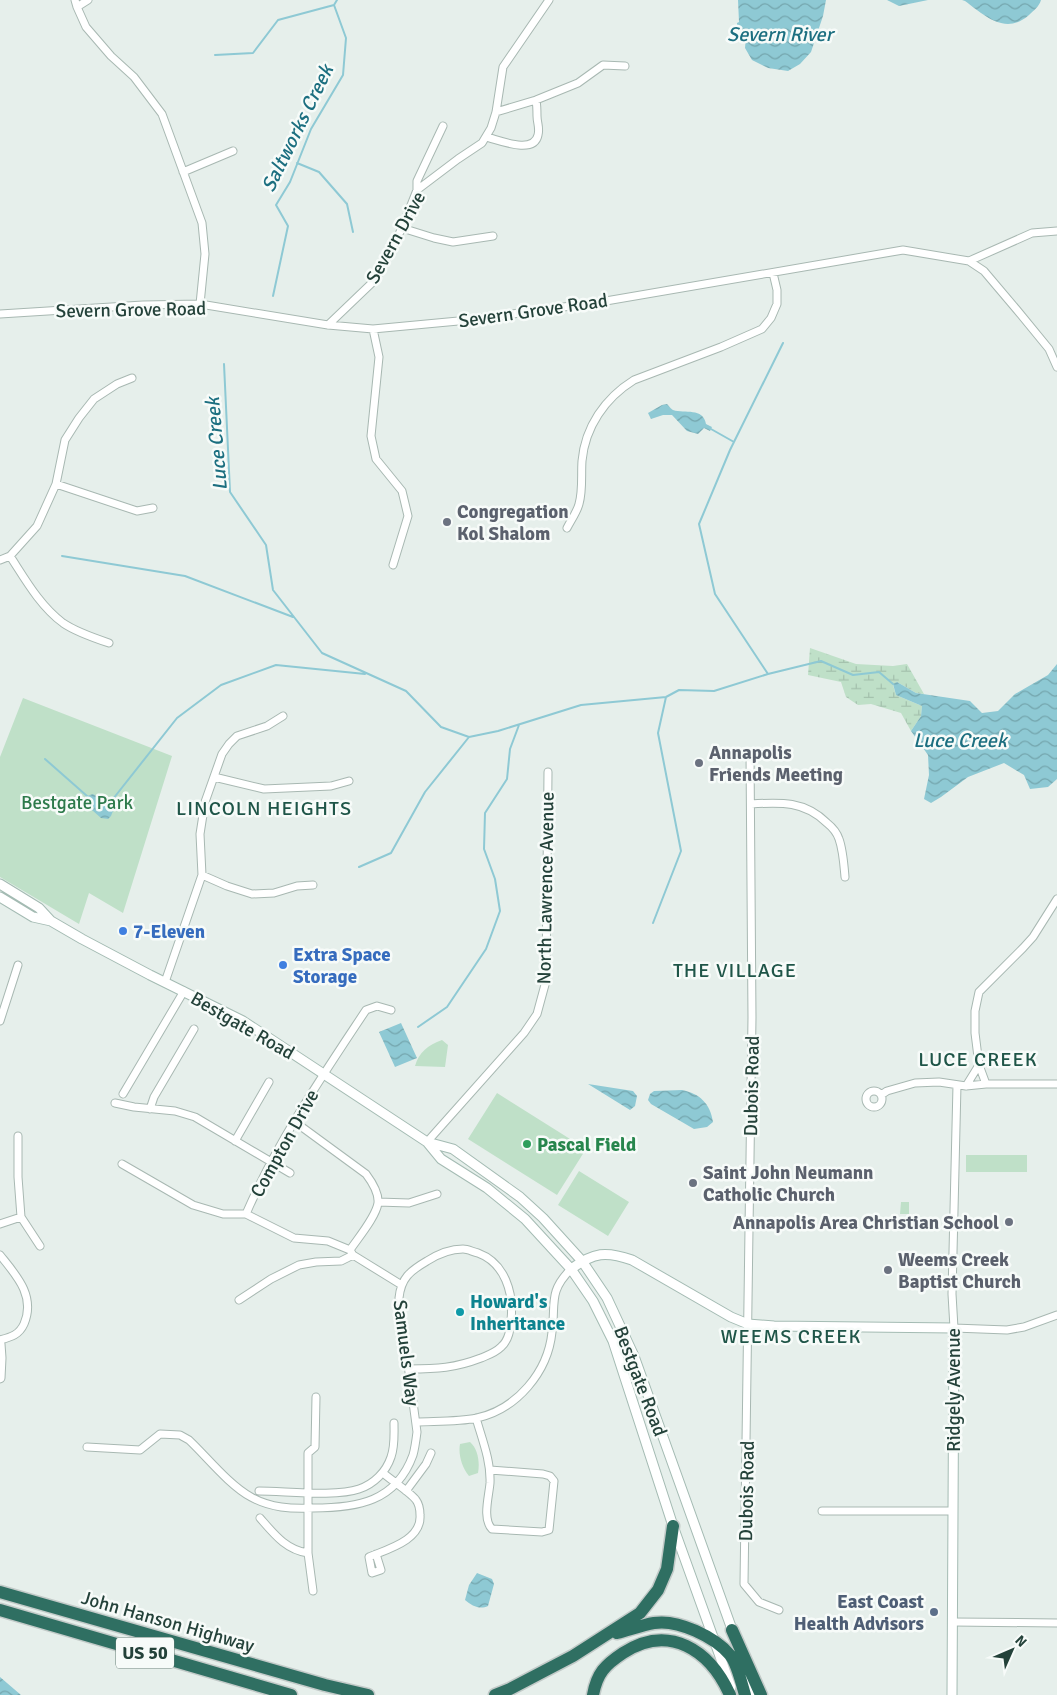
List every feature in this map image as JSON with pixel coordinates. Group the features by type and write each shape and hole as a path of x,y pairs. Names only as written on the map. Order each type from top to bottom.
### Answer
{"highway":[{"path":"495,1695 510,1690 541,1674 603,1638 640,1613 658,1590 667,1569 673,1526"},
{"name":"John Hanson Highway","path":"0,1592 325,1685"},
{"name":"John Hanson Highway","path":"0,1610 291,1695"},
{"path":"603,1638 656,1622 676,1624 699,1632 732,1656 746,1695"},
{"path":"732,1630 761,1695"},
{"path":"593,1695 599,1676 608,1663 634,1646 672,1641 691,1647 707,1660 717,1670 732,1695"},
{"path":"325,1685 368,1695"},
{"name":"US 50","path":"325,1685 353,1695"}],"main road":[{"name":"Bestgate Road","path":"0,884 39,908 51,921 82,939 243,1020 427,1142 441,1159 487,1188 524,1219 571,1269 593,1301 613,1341 673,1526 732,1695"},
{"name":"Bestgate Road","path":"0,896 32,917 51,921"},
{"name":"Bestgate Road","path":"427,1142 453,1149 520,1197 543,1218 582,1261 607,1298 634,1356 732,1630 753,1695"},
{"path":"571,1269 582,1261 598,1254 616,1254 632,1260 731,1317 748,1324 954,1328"},
{"name":"Ridgely Avenue","path":"952,1695 954,1328"},
{"path":"0,1344 0,1378"}],"street":[{"path":"88,0 76,3 86,27 111,56 134,78 162,114 202,223 205,254 200,304"},
{"name":"Severn Drive","path":"328,325 376,279 402,228 417,190 482,143 491,128 496,112 504,67 549,0"},
{"path":"496,112 536,100 578,83 603,65 625,66"},
{"path":"486,137 528,146 535,142 538,137 539,127 536,116 538,109 536,100"},
{"path":"417,190 417,181 443,126"},
{"path":"183,172 233,150"},
{"path":"402,228 453,242 493,236"},
{"path":"969,261 1032,234 1057,231"},
{"name":"Severn Grove Road","path":"0,314 200,304 328,325 373,329 469,320 586,304 903,250 969,261"},
{"path":"969,261 984,271 1017,310 1049,349 1057,367"},
{"path":"567,528 579,504 583,454 588,432 602,407 626,385 639,378 722,347 762,329 771,318 777,304 774,272"},
{"path":"373,329 379,357 372,436 373,444 376,460 402,491 408,516 393,565"},
{"path":"0,560 10,556 37,526 56,484 65,440 80,418 94,399 117,384 132,378"},
{"path":"56,484 137,511 153,508"},
{"path":"10,556 38,599 63,623 88,636 109,643"},
{"path":"165,982 202,875 200,834 205,802 222,754 238,736 267,726 283,716"},
{"name":"Dubois Road","path":"750,753 752,1017 744,1584 759,1602 779,1610"},
{"name":"North Lawrence Avenue","path":"427,1142 524,1033 537,1014 546,981 548,772"},
{"path":"214,777 264,789 331,786 349,781"},
{"path":"751,804 790,803 804,807 819,815 832,827 839,838 846,877"},
{"path":"202,875 252,894 274,893 297,886 313,885"},
{"path":"986,1084 979,1065 975,1033 975,1011 979,992 1033,937 1057,899"},
{"path":"0,1021 18,965"},
{"path":"123,1094 184,991"},
{"name":"Compton Drive","path":"246,1214 257,1187 295,1122 324,1073 366,1010 377,1006 391,1010"},
{"path":"150,1109 154,1097 194,1029"},
{"path":"966,1086 979,1065"},
{"path":"235,1141 269,1082"},
{"path":"881,1095 887,1091 915,1084 939,1082 957,1086 1057,1084"},
{"name":"Ridgely Avenue","path":"954,1328 952,1294 957,1086"},
{"path":"115,1103 175,1111 195,1117 290,1173"},
{"path":"239,1300 271,1279 299,1265 341,1261 352,1253 374,1214 378,1202 374,1186 366,1174 295,1122"},
{"path":"18,1136 21,1218 40,1246"},
{"path":"122,1164 192,1204 223,1214 246,1214 294,1238 328,1241 352,1253 400,1284 421,1264 440,1253 464,1249 482,1255 495,1264 504,1276 511,1294 513,1308 510,1334 501,1347 494,1352 467,1363 444,1369 409,1369"},
{"path":"378,1202 409,1203 437,1194"},
{"path":"0,1224 21,1218"},
{"path":"0,1254 27,1295 28,1314 22,1330 13,1337 0,1340"},
{"path":"416,1422 476,1418 489,1415 510,1403 527,1388 543,1364 552,1334 554,1294 560,1281 571,1269"},
{"name":"Samuels Way","path":"395,1483 413,1454 417,1432 398,1298 400,1284"},
{"path":"954,1328 1007,1330 1024,1327 1057,1315"},
{"path":"313,1592 308,1553 308,1453 315,1447 316,1396"},
{"path":"476,1418 490,1470 488,1525 492,1529 542,1532 549,1530 554,1481 550,1476 490,1470"},
{"path":"259,1491 329,1493 359,1490 372,1483 383,1473 391,1459 394,1447 394,1423"},
{"path":"87,1447 140,1450 160,1434 180,1435 189,1440 235,1486 248,1496 288,1509 334,1508 362,1504 380,1495 395,1483"},
{"path":"406,1491 426,1464 431,1453"},
{"path":"376,1554 410,1538 421,1522 420,1509 416,1500 383,1473"},
{"path":"822,1511 952,1511"},
{"path":"260,1518 286,1546 298,1552 308,1553"},
{"path":"953,1622 1057,1623"}],"green space":[{"path":"810,648 856,664 893,666 907,664 924,694 916,693 897,682 893,685 896,695 922,706 921,716 911,731 901,713 871,704 858,705 846,697 841,682 808,675"},
{"name":"Bestgate Park","path":"23,698 172,756 123,913 89,893 79,924 0,877 0,757"},
{"path":"442,1040 448,1045 445,1067 415,1066 425,1050 432,1044"},
{"name":"Pascal Field","path":"497,1093 586,1149 557,1195 468,1139"},
{"path":"966,1155 1027,1155 1027,1172 966,1172"},
{"path":"579,1171 629,1202 608,1236 558,1205"},
{"path":"901,1202 909,1202 909,1214 900,1214"},
{"path":"470,1442 477,1452 479,1464 478,1473 469,1476 460,1456 460,1444"}],"water":[{"name":"Severn River","path":"738,0 826,0 823,16 811,52 800,64 788,71 768,68 752,60 745,48 746,36 740,27 737,27 739,22"},
{"path":"887,0 928,0 899,6"},
{"path":"962,0 1041,0 1038,7 1029,15 1012,24 995,21"},
{"path":"667,404 673,410 693,412 701,415 706,424 712,427 710,431 704,428 698,434 687,431 672,415 663,415 651,419 648,413"},
{"name":"Luce Creek","path":"1057,664 1057,779 1048,787 1030,789 1024,775 1004,763 968,777 931,803 924,799 929,775 928,755 911,731 921,716 922,706 896,695 893,684 897,682 916,693 970,701 982,713 998,711 1015,694 1048,675"},
{"path":"93,794 109,804 113,811 108,819 101,818 84,803 83,801 87,796"},
{"path":"401,1023 417,1058 395,1067 379,1032"},
{"path":"588,1084 633,1091 637,1096 635,1106 630,1110"},
{"path":"682,1090 699,1097 707,1105 713,1122 707,1127 694,1129 651,1104 648,1100 650,1094 654,1091"},
{"path":"477,1573 492,1579 494,1584 488,1606 482,1608 476,1607 465,1600 469,1585"},
{"path":"0,1677 21,1695 0,1695"}],"waterway":[{"name":"Saltworks Creek","path":"273,296 288,226 276,205 290,182 311,129 343,75 346,38 334,5 337,0"},
{"path":"215,55 253,53 278,20 334,5"},
{"path":"297,163 319,172 347,204 353,232"},
{"name":"Luce Creek","path":"768,674 715,594 699,524 730,450 783,343"},
{"name":"Luce Creek","path":"224,364 230,492 266,545 273,590 322,653 406,691 441,727 469,737 498,731 581,705 666,697 679,690 714,691 768,674 821,661 853,675 879,672 893,684"},
{"path":"711,429 734,442"},
{"path":"62,556 185,576 293,617"},
{"name":"Luce Creek","path":"109,804 177,718 221,685 276,665 365,674"},
{"path":"653,923 681,851 658,733 666,697"},
{"name":"Luce Creek","path":"418,1027 447,1007 486,949 500,911 495,879 484,849 485,813 507,779 510,749 519,725"},
{"path":"359,867 391,853 425,792 469,737"},
{"path":"45,759 87,796"}],"place":[{"name":"Congregation Kol Shalom","path":"447,522"},
{"name":"Annapolis Friends Meeting","path":"699,763"},
{"name":"7-Eleven","path":"123,931"},
{"name":"Extra Space Storage","path":"283,965"},
{"name":"Pascal Field","path":"527,1144"},
{"name":"Saint John Neumann Catholic Church","path":"693,1183"},
{"name":"Annapolis Area Christian School","path":"1009,1222"},
{"name":"Weems Creek Baptist Church","path":"888,1270"},
{"name":"Howard's Inheritance","path":"460,1312"},
{"name":"East Coast Health Advisors","path":"934,1612"}],"district":[{"name":"LINCOLN HEIGHTS","path":"264,808"},
{"name":"THE VILLAGE","path":"735,970"},
{"name":"LUCE CREEK","path":"978,1059"},
{"name":"WEEMS CREEK","path":"791,1336"}]}
